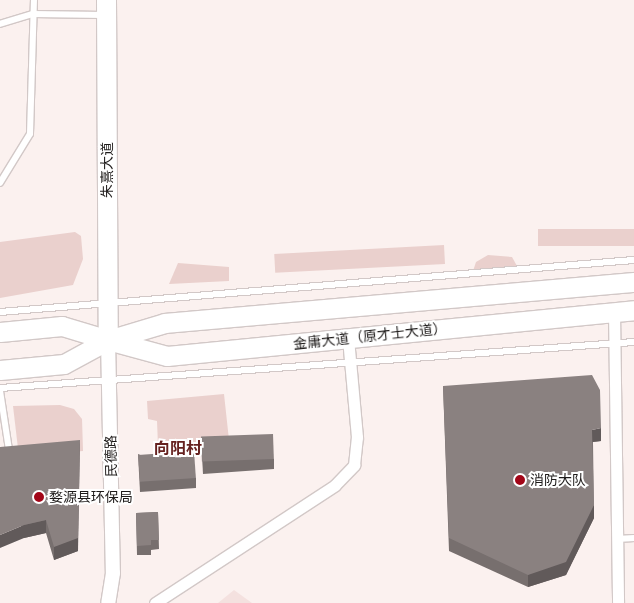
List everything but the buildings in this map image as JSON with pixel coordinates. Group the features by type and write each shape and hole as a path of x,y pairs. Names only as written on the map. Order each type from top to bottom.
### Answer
{"main road":[{"name":"朱熹大道","path":"106,7 108,340"},
{"path":"0,370 64,364 108,340 165,323 634,282"},
{"name":"金庸大道（原才士大道）","path":"0,332 62,326 166,356 634,310"}],"street":[{"path":"614,311 618,603"},
{"path":"155,603 335,485 354,465 357,437 348,338"},
{"name":"民德路","path":"108,340 113,573 108,603"}],"lane":[{"path":"0,183 30,134 34,0"},
{"path":"0,24 33,14 106,7"},
{"path":"0,312 108,306 634,260"},
{"path":"10,459 0,388 109,379 212,375 634,342"},
{"path":"617,539 634,538"}],"shaded area":[{"path":"538,229 634,229 634,246 538,246"},
{"path":"75,232 81,236 83,259 73,285 0,298 0,242"},
{"path":"444,245 445,264 275,273 274,254"},
{"path":"488,255 512,257 517,266 473,271 476,262"},
{"path":"178,263 229,267 229,281 169,284"},
{"path":"224,394 229,440 158,446 157,421 148,419 147,401"},
{"path":"60,405 74,409 82,419 83,451 19,457 13,406"},
{"path":"234,590 252,603 218,603"}],"place":[{"name":"消防大队","path":"520,480"},
{"name":"婺源县环保局","path":"39,497"}],"district":[{"name":"向阳村","path":"178,449"}]}
